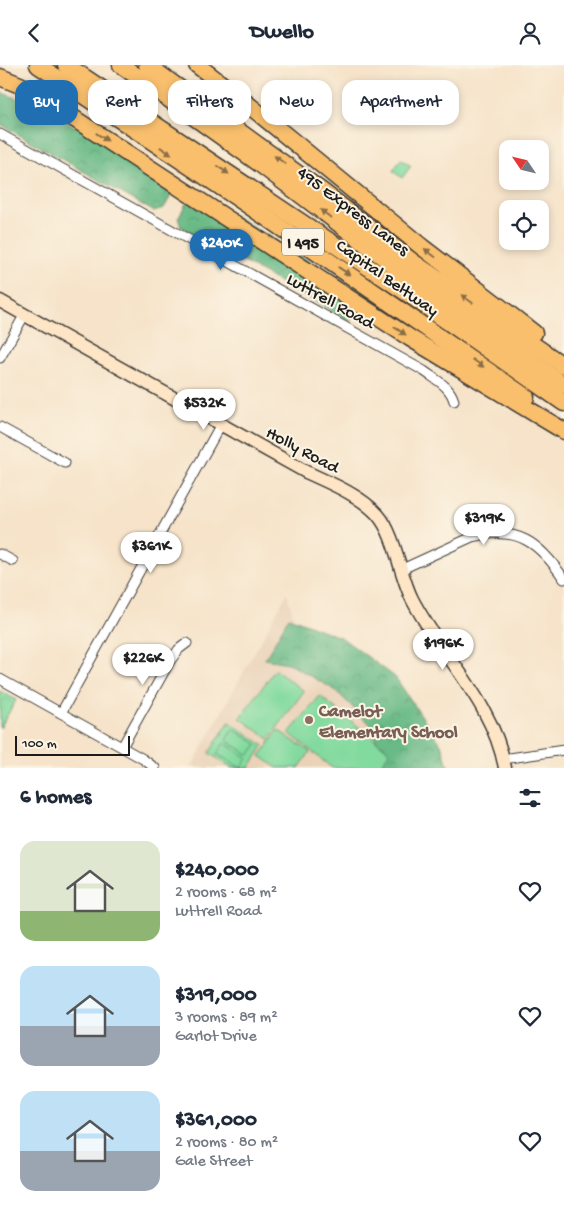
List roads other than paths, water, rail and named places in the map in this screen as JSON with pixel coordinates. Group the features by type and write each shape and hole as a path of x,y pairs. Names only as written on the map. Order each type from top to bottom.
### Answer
{"highway":[{"name":"Capital Beltway","path":"38,65 256,210 564,423"},
{"name":"495 Express Lanes","path":"66,65 407,293 564,403"},
{"name":"495 Express Lanes","path":"121,65 260,164 415,281 564,385"},
{"name":"Capital Beltway","path":"149,65 323,191 414,262 564,366"},
{"path":"197,65 422,247 524,325 564,359"},
{"path":"0,77 38,95 410,338 564,431"}],"street":[{"name":"Luttrell Road","path":"0,134 424,371 444,385 452,393 454,401"},
{"name":"Holly Road","path":"0,301 221,425 350,494 378,515 387,529 400,570 413,601 485,709 496,734 504,763"},
{"path":"0,358 25,314"},
{"path":"61,713 221,425"},
{"path":"0,427 65,463"},
{"path":"400,570 472,537 482,534 499,533 516,536 535,545 551,561 564,579"},
{"path":"0,554 13,561"},
{"path":"122,747 170,661 179,649 187,643"},
{"path":"0,679 147,761 155,768"},
{"path":"504,763 564,749"}],"place":[{"name":"Camelot Elementary School","path":"309,720"}]}
